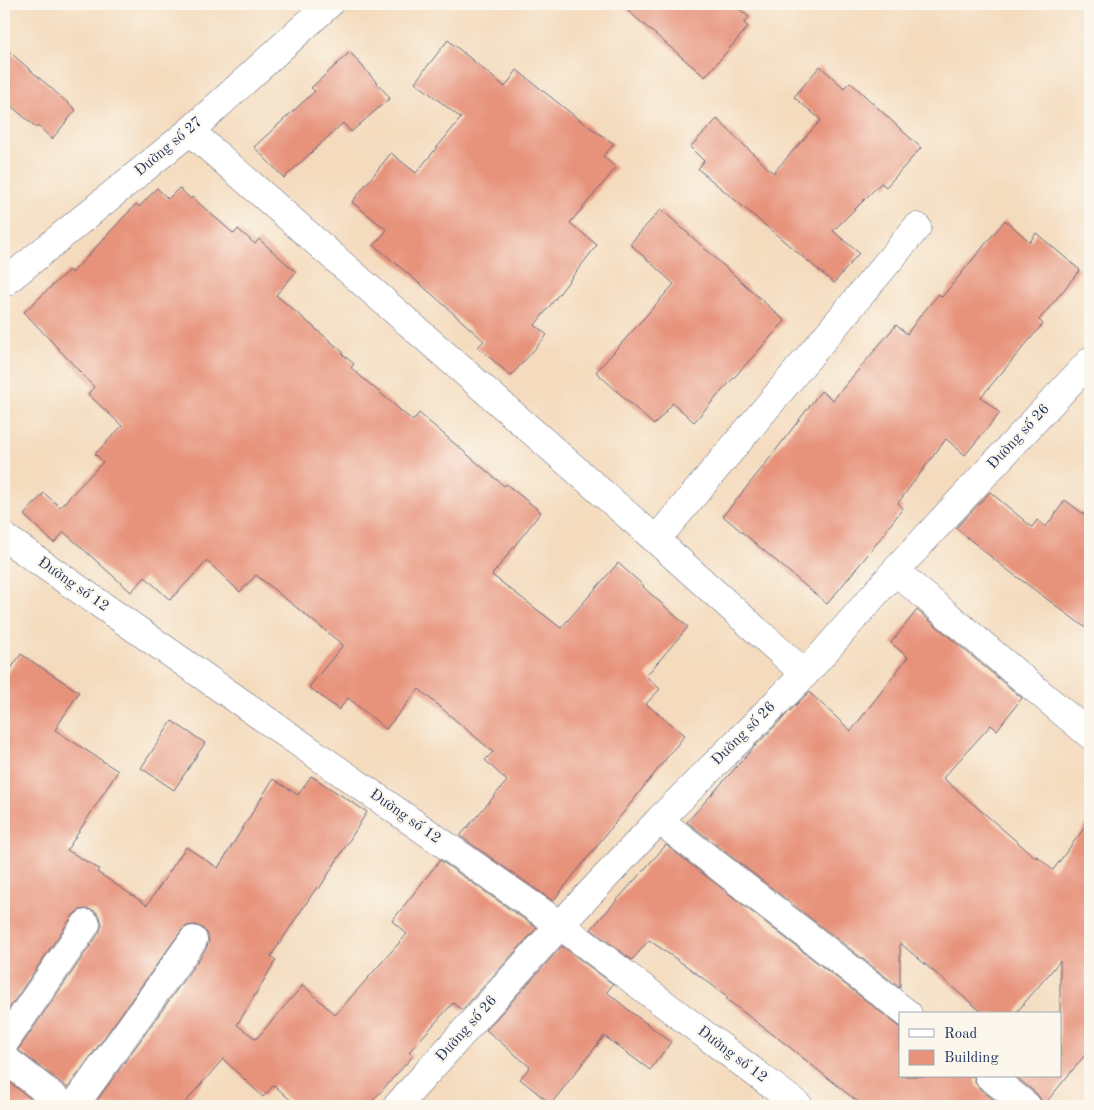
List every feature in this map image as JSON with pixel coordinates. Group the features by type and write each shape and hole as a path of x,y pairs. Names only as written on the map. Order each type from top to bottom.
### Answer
{"street":[{"name":"Đường số 27","path":"4,283 190,131 329,4"},
{"path":"190,131 656,540 805,674"},
{"path":"656,540 917,227"},
{"name":"Đường số 26","path":"397,1106 560,925 659,820 805,674 895,571 1090,361"},
{"name":"Đường số 12","path":"4,537 560,925 799,1106"},
{"path":"895,571 1090,735"},
{"path":"659,820 905,1012"},
{"path":"4,1043 86,924"},
{"path":"74,1106 193,940"},
{"path":"4,1058 65,1106"},
{"path":"991,1078 1027,1106"}],"building":[{"path":"620,4 733,4 749,17 744,23 748,27 705,77"},
{"path":"448,40 505,87 517,70 577,118 614,144 603,156 616,168 570,223 597,245 535,325 547,335 511,376 478,347 484,341 374,245 387,230 352,202 391,153 416,173 461,118 415,82"},
{"path":"4,47 76,110 52,139 4,100"},
{"path":"350,52 390,98 351,132 343,123 284,178 254,147 315,91 311,88"},
{"path":"820,66 844,88 850,82 921,148 886,187 881,183 833,231 859,253 834,283 698,169 704,161 690,147 717,119 773,173 821,120 794,97"},
{"path":"157,188 168,199 179,188 234,234 238,229 255,244 259,239 296,272 276,295 343,352 342,354 354,364 351,368 413,421 419,413 504,486 506,484 541,512 492,575 561,628 618,563 688,627 646,676 660,689 646,704 685,735 553,901 460,836 507,781 485,760 493,752 419,689 386,729 348,698 339,710 309,687 343,645 256,575 240,592 207,561 170,600 145,577 131,592 64,532 54,543 24,515 44,493 60,507 103,462 95,454 122,426 88,394 94,387 24,312 69,270 72,273 136,204 139,207"},
{"path":"661,209 785,321 694,422 673,403 654,425 596,372 674,284 630,244"},
{"path":"1005,220 1030,242 1036,233 1080,270 1039,320 1043,324 981,397 1000,413 965,455 946,439 898,503 903,508 827,604 723,516 821,391 833,400 896,325 907,334 939,294 942,297"},
{"path":"990,492 1032,527 1037,520 1046,527 1065,500 1090,519 1090,631 1001,565 956,528"},
{"path":"917,610 1022,698 997,730 991,725 943,778 1036,858 1037,856 1053,870 1090,820 1090,1049 1043,1106 1037,1094 1017,1078 1062,1078 1060,961 1017,1012 982,1012 900,943 900,988 687,822 754,747 809,692 851,731 908,657 891,643"},
{"path":"21,654 79,692 55,730 118,771 67,850 99,869 97,872 147,905 186,847 218,868 273,779 298,795 311,776 367,812 319,889 317,887 271,956 276,960 237,1025 256,1039 303,985 335,1015 407,934 392,921 440,860 537,928 462,1010 453,1003 409,1052 413,1056 368,1106 297,1106 274,1085 263,1097 223,1059 182,1106 93,1106 206,949 209,941 207,933 195,925 187,926 181,931 68,1088 18,1050 99,933 102,925 100,917 95,911 88,909 80,910 73,915 4,1016 4,679"},
{"path":"172,721 205,743 174,790 141,768"},
{"path":"666,845 899,1026 899,1078 974,1078 979,1088 1002,1106 863,1106 726,999 728,997 649,940 632,960 591,929"},
{"path":"562,946 613,984 607,992 671,1042 650,1070 604,1036 551,1104 520,1079 530,1067 486,1030"},
{"path":"4,1078 40,1106 4,1106"}]}
